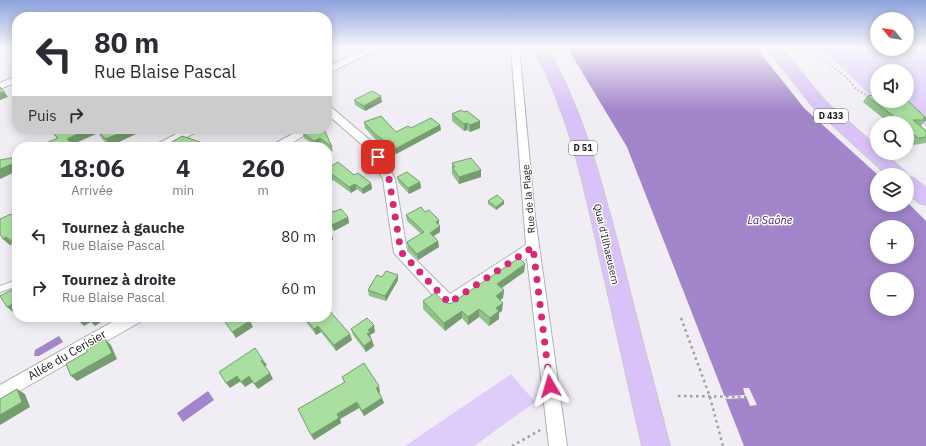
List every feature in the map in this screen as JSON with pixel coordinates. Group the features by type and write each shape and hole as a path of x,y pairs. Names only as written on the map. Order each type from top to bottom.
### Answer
{"main road":[{"name":"Quai d'Illhaeusern","path":"550,68 567,101 578,132 598,207 656,446"},
{"name":"D 433","path":"790,68 819,104 890,168"},
{"path":"914,188 926,198"}],"street":[{"name":"Rue de la Plage","path":"517,68 533,247 558,446"},
{"path":"0,86 12,81"},
{"path":"332,116 372,146 389,179 401,252 449,303 533,247"},
{"path":"169,142 184,134"},
{"path":"285,142 301,134"},
{"name":"Allée du Cerisier","path":"0,394 126,322"}],"lane":[{"path":"0,289 12,285"}],"path":[{"path":"834,68 848,79 856,90 870,97"},
{"path":"681,318 710,397 723,446"},
{"path":"678,396 750,397"},
{"path":"512,446 555,421"}],"shaded area":[{"path":"842,68 870,68 870,95"},
{"path":"914,68 926,68 926,127 907,108 914,108"},
{"path":"511,374 535,402 474,446 405,446"}],"water":[{"name":"La Saône","path":"579,68 772,68 804,108 870,168 870,212 914,212 914,209 926,221 926,446 744,446 627,147"},
{"path":"59,336 63,342 39,356 34,356 35,350"},
{"path":"208,391 214,400 183,422 177,413"}],"pier":[{"path":"743,388 749,388 757,405 750,406 747,398 726,399 724,396 745,395"}],"building":[{"path":"0,87 4,91 0,93"},
{"path":"372,91 381,96 364,106 354,100"},
{"path":"914,107 926,118 923,118 926,120 914,120 914,116 894,116 883,108 914,108"},
{"path":"461,110 464,112 467,111 480,121 470,125 467,123 464,124 452,114"},
{"path":"381,116 396,132 408,126 411,128 431,118 440,125 395,149 374,133 364,122"},
{"path":"914,121 926,131 926,137 918,138 914,135"},
{"path":"54,134 78,134 67,139 70,142 48,142 58,138"},
{"path":"100,134 118,134 106,139"},
{"path":"305,134 326,134 330,142 325,142 320,138 314,141"},
{"path":"182,136 200,142 172,142"},
{"path":"12,158 12,164 0,169 0,160"},
{"path":"471,158 481,170 459,177 452,167 455,167 452,163"},
{"path":"338,162 354,175 358,173 371,183 362,189 355,184 349,187 332,174 332,166"},
{"path":"407,172 420,182 408,188 397,177"},
{"path":"497,195 504,201 496,207 488,201"},
{"path":"421,207 425,212 429,210 439,220 436,222 440,226 430,233 438,241 417,254 407,242 424,232 406,215"},
{"path":"341,209 348,217 332,225 332,212"},
{"path":"11,214 12,215 12,241 6,237 3,239 0,234 0,219"},
{"path":"519,258 525,264 497,284 504,290 496,296 503,303 496,308 499,311 490,318 479,309 468,317 462,311 444,323 423,301 435,293 442,300 450,304"},
{"path":"386,271 398,275 385,296 368,290 377,275 382,277"},
{"path":"12,290 12,304 7,307 0,296"},
{"path":"332,314 350,334 334,345 318,326 314,329 308,322 332,322"},
{"path":"367,318 374,325 368,330 370,332 367,334 372,340 364,346 351,329"},
{"path":"225,322 248,322 232,332"},
{"path":"105,339 112,353 71,376 66,364 87,352 86,350"},
{"path":"255,348 263,360 261,361 270,373 254,384 249,376 241,382 237,376 226,383 219,372"},
{"path":"364,363 379,386 376,388 382,398 362,411 357,402 337,414 339,418 311,435 298,409 345,382 342,377"},
{"path":"17,389 22,402 0,415 0,399"}],"route":[{"path":"378,157 389,179 401,252 449,303 533,247 550,386"}]}
